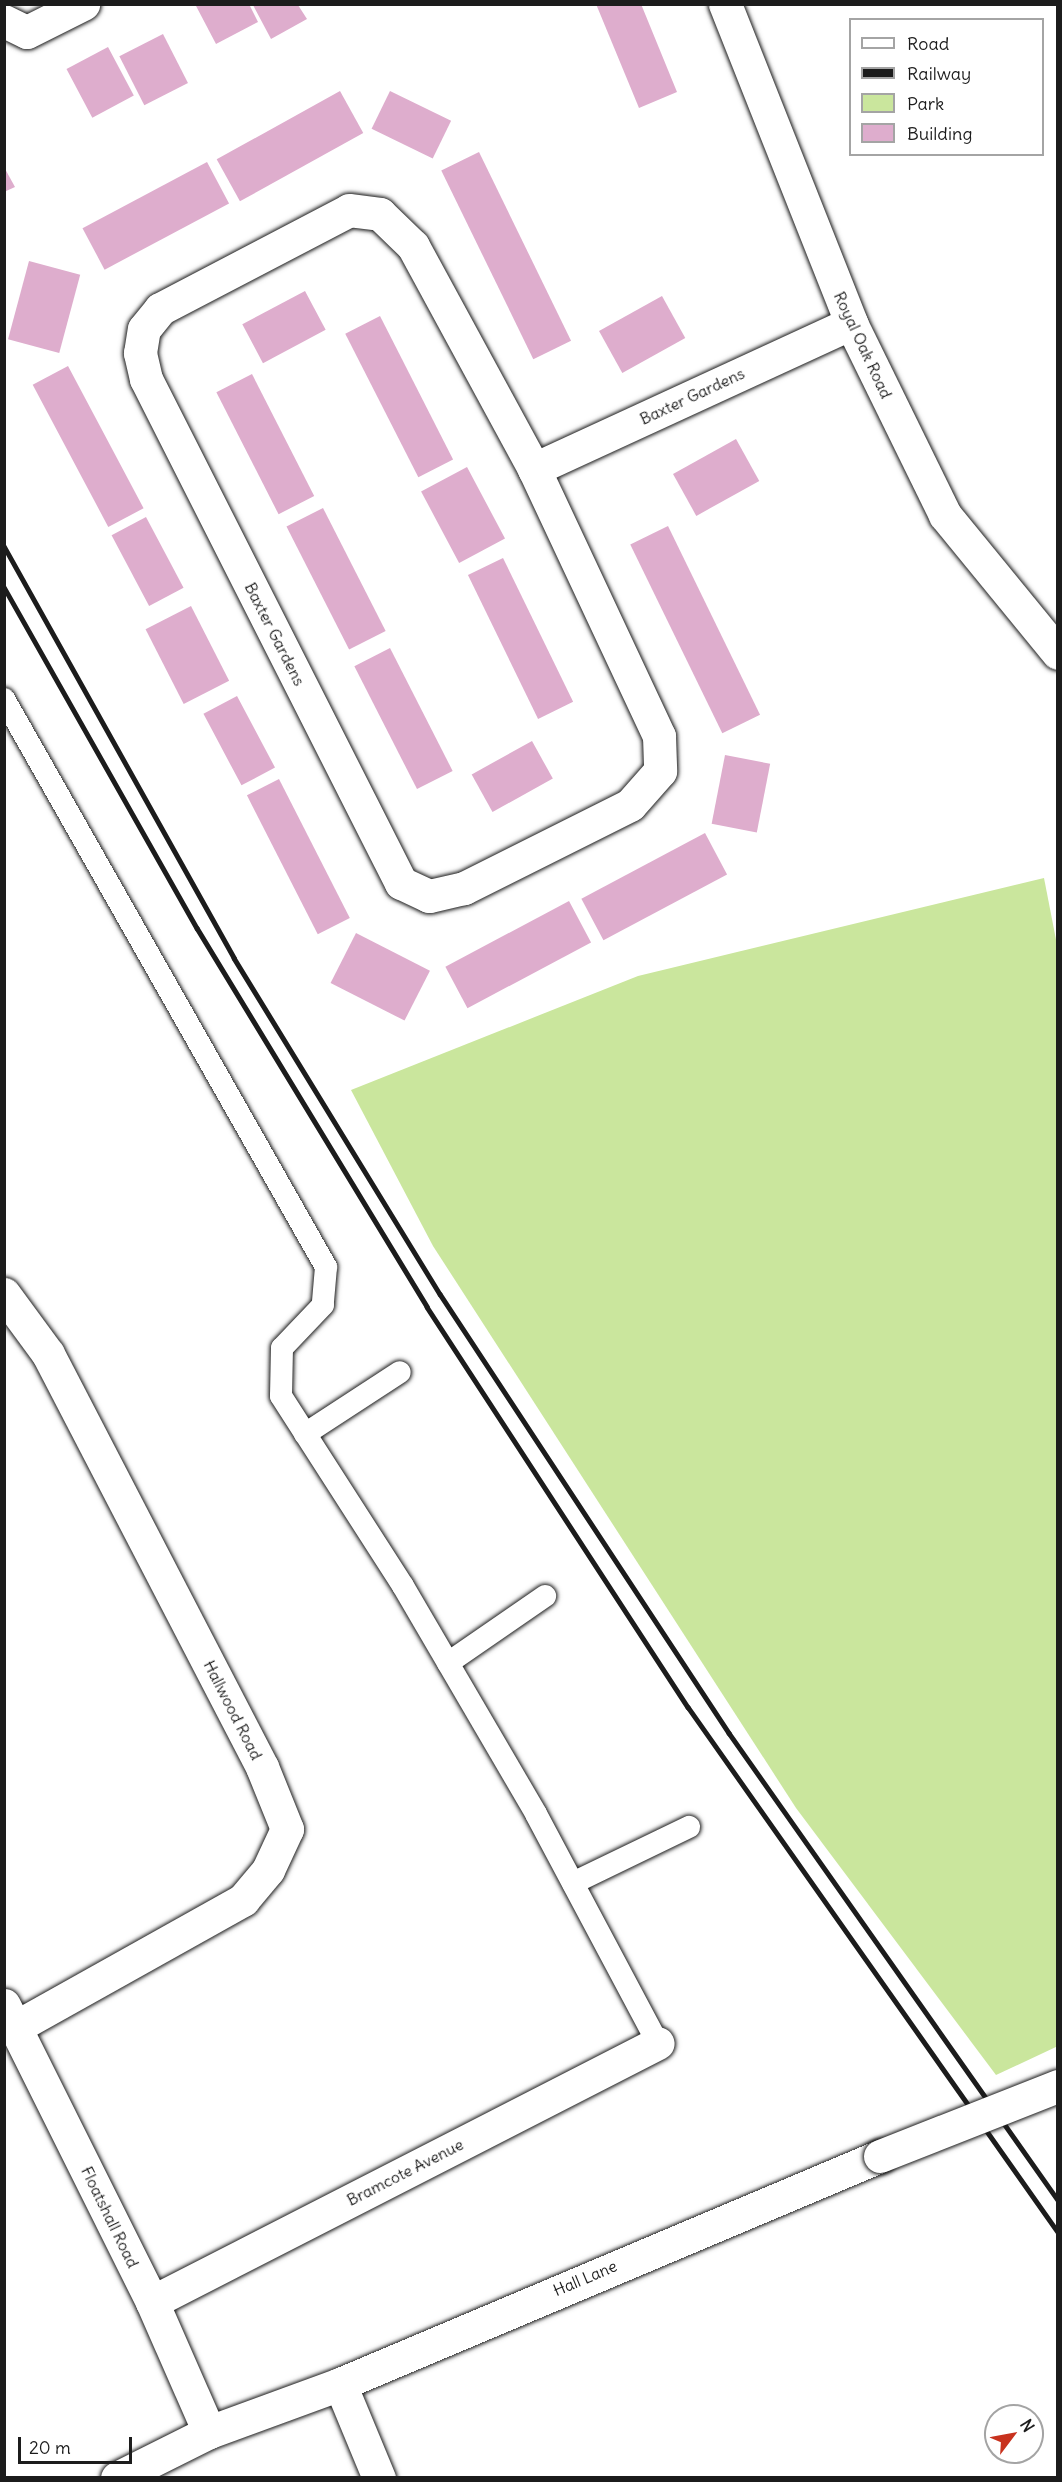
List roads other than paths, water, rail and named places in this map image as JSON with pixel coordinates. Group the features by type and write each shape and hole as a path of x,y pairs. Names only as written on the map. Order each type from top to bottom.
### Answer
{"street":[{"path":"4,21 27,33 83,4"},
{"name":"Royal Oak Road","path":"725,4 851,323 945,515 1058,653"},
{"name":"Baxter Gardens","path":"349,210 380,214 413,246 534,469 659,736 660,771 630,805 464,888 429,896 401,883 146,380 140,353 144,329 160,309 262,252 349,210"},
{"name":"Baxter Gardens","path":"534,469 851,323"},
{"name":"Hallwood Road","path":"4,1294 48,1354 262,1767 287,1829 268,1870 243,1900 10,2016"},
{"name":"Floatshall Road","path":"10,2016 152,2302 209,2432"},
{"name":"Bramcote Avenue","path":"152,2302 658,2043"},
{"name":"Hall Lane","path":"117,2478 209,2432 339,2384 880,2157 1058,2086"},
{"path":"339,2384 379,2478"}],"lane":[{"path":"4,699 326,1267 323,1305 282,1348 281,1396 448,1664 573,1882 658,2043"},
{"path":"305,1434 400,1372"},
{"path":"448,1664 545,1596"},
{"path":"573,1882 689,1827"}],"railway":[{"path":"4,546 234,958 440,1294 729,1733 1058,2200"},
{"path":"4,587 197,928 427,1307 688,1707 1058,2232"}]}
